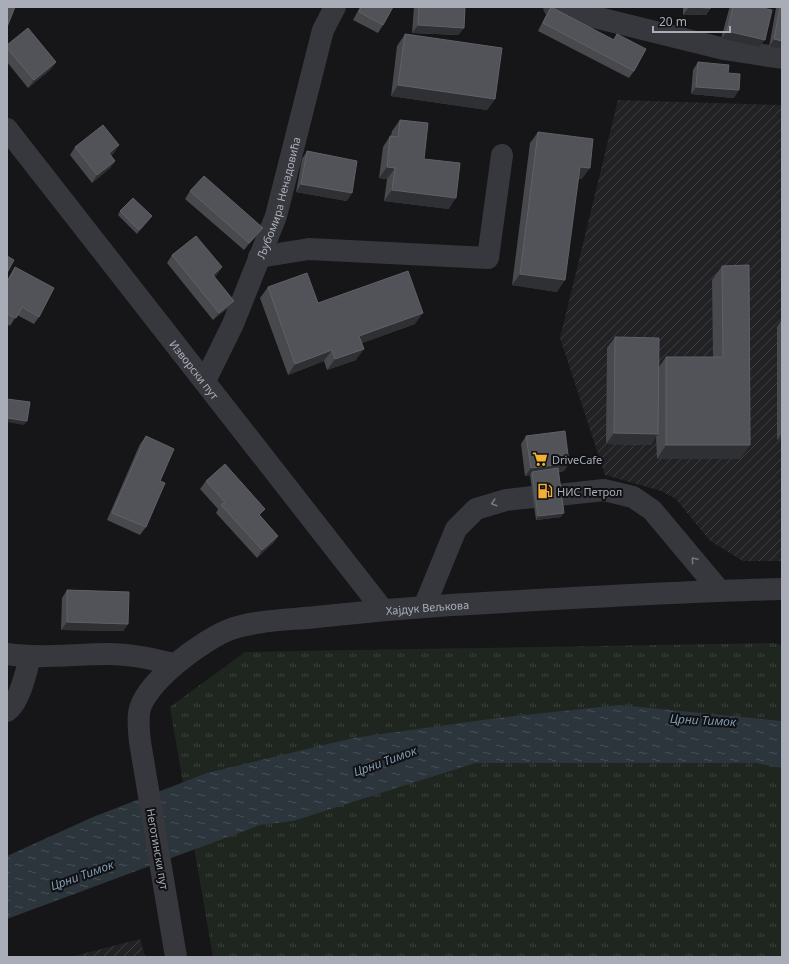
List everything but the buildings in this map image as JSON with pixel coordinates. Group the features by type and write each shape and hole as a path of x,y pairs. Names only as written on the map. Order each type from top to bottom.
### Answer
{"street":[{"name":"Љубомира Ненадовића","path":"205,381 233,324 276,216 323,30 335,7"},
{"path":"554,7 724,49 782,58"},
{"name":"Изворски пут","path":"7,129 383,610"},
{"path":"259,257 309,249 488,258 502,155"},
{"path":"558,495 604,490 633,497 652,510 719,590"},
{"path":"424,607 456,528 476,509 506,500 533,497"},
{"name":"Хајдук Вељкова","path":"140,742 139,713 145,697 174,664 230,630 256,623 424,607 719,590 782,589"},
{"path":"7,654 30,657 108,654 131,655 174,664"},
{"path":"7,711 11,708 22,688 30,657"},
{"name":"Неготински пут","path":"140,742 176,957"}],"shaded area":[{"path":"618,100 782,105 782,561 743,561 710,541 676,499 661,491 605,475 560,338"},
{"path":"140,939 145,957 70,957"}],"green space":[{"path":"773,643 782,645 782,957 213,957 170,707 245,652"}],"water":[{"name":"Црни Тимок","path":"620,705 782,721 782,768 756,763 475,763 293,821 260,825 7,919 7,856 93,817 207,773 353,738 497,718"}],"place":[{"name":"DriveCafe","path":"540,459"},
{"name":"НИС Петрол","path":"545,491"}]}
